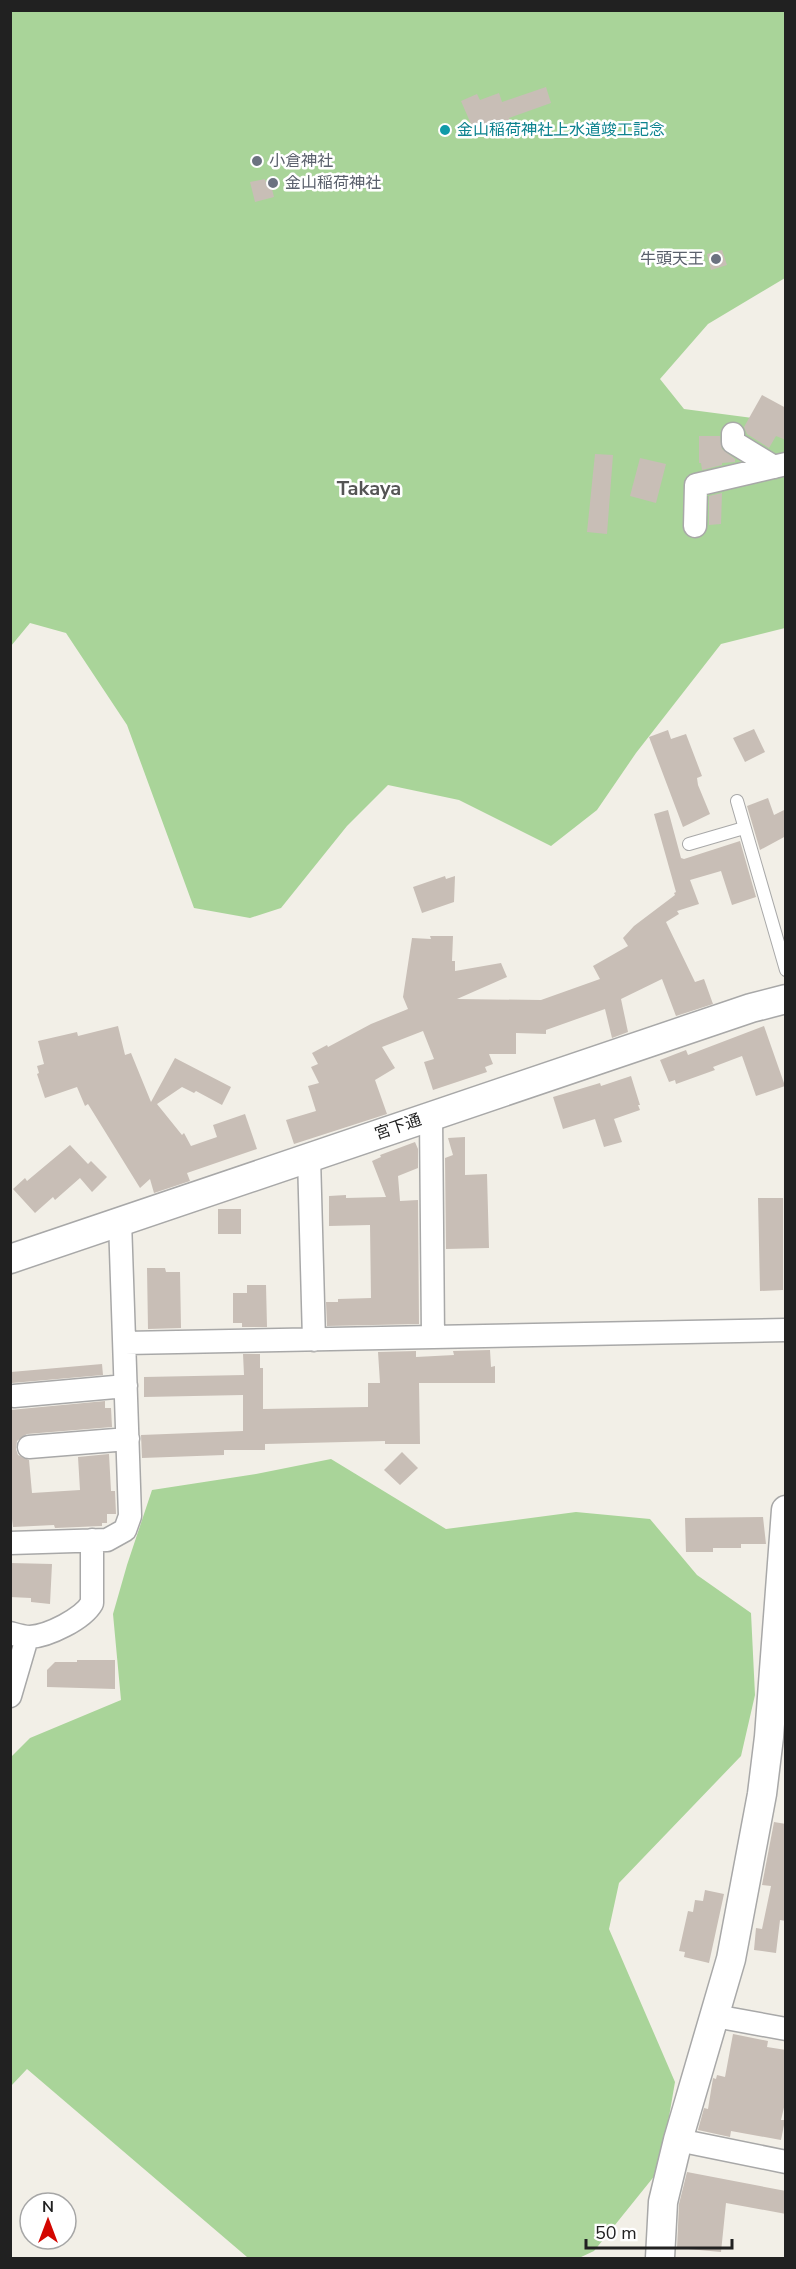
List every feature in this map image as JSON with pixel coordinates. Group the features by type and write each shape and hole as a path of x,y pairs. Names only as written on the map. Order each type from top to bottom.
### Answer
{"street":[{"path":"733,434 733,442 780,466"},
{"path":"695,526 696,485 780,466"},
{"name":"宮下通","path":"10,1258 750,1008 786,999"},
{"path":"431,1116 433,1337"},
{"path":"309,1157 314,1340"},
{"path":"10,1543 107,1540 125,1530 128,1524 130,1516 128,1439 120,1221"},
{"path":"124,1343 786,1329"},
{"path":"14,1396 126,1386"},
{"path":"29,1447 128,1439"},
{"path":"660,2259 663,2202 738,1925 762,1794 779,1681 786,1510"},
{"path":"10,1696 19,1635 45,1635 88,1611 92,1603 92,1540"},
{"path":"715,2016 786,2029"},
{"path":"678,2140 786,2162"}],"lane":[{"path":"737,801 786,970"},
{"path":"689,844 744,828"}],"green space":[{"path":"11,11 785,11 785,278 708,324 660,379 684,409 775,421 785,428 785,628 721,644 636,753 597,810 551,846 459,800 388,785 347,826 281,908 250,918 194,908 127,725 66,633 30,623 11,646"},
{"path":"331,1459 446,1529 576,1512 650,1519 697,1575 751,1613 755,1695 741,1756 619,1883 609,1929 675,2082 660,2169 594,2251 579,2258 247,2257 27,2069 11,2086 11,1757 30,1738 121,1700 113,1614 152,1490 256,1474"}],"building":[{"path":"546,87 551,103 509,118 510,121 493,128 491,124 474,131 461,101 477,94 480,100 499,93 502,102"},
{"path":"265,179 266,182 270,181 274,197 255,202 250,182"},
{"path":"722,250 727,265 711,270 707,254"},
{"path":"762,395 786,408 786,440 776,436 769,448 747,434 744,427"},
{"path":"699,436 720,436 722,449 735,459 735,462 722,463 722,465 702,470 701,463 699,463"},
{"path":"595,454 613,455 607,534 587,532"},
{"path":"640,458 666,464 656,503 630,496"},
{"path":"722,493 721,524 709,525 709,496"},
{"path":"754,729 765,752 745,762 733,738"},
{"path":"668,730 671,739 686,734 702,776 697,778 698,785 710,814 683,827 649,737"},
{"path":"768,798 774,815 786,809 786,836 760,850 747,806"},
{"path":"668,810 681,858 740,841 756,897 732,905 721,871 690,880 699,904 677,911 679,914 666,922 695,982 704,979 713,1004 676,1016 662,979 621,999 628,1032 612,1038 605,1009 546,1030 546,1034 516,1033 516,1054 489,1054 493,1064 485,1067 487,1072 433,1090 424,1062 434,1059 423,1031 382,1047 395,1068 375,1080 387,1114 294,1144 286,1120 316,1111 308,1086 319,1083 311,1067 318,1064 312,1053 408,1009 403,997 412,938 431,939 430,936 453,936 452,961 455,961 455,971 501,963 507,977 457,999 541,1000 600,979 593,966 628,946 623,938 634,926 675,895 654,814"},
{"path":"445,876 446,879 455,876 454,902 422,913 413,887"},
{"path":"118,1026 125,1055 131,1053 151,1102 175,1058 231,1087 222,1105 196,1091 194,1093 182,1087 157,1104 182,1135 184,1133 191,1146 217,1137 213,1125 245,1114 257,1149 187,1173 190,1181 154,1193 150,1179 140,1188 88,1104 85,1106 77,1087 45,1098 37,1074 39,1073 37,1066 44,1064 38,1041 77,1032 78,1036"},
{"path":"764,1026 785,1086 756,1096 742,1056 713,1067 715,1070 676,1084 675,1080 669,1082 660,1060 686,1050 688,1055"},
{"path":"631,1076 640,1110 614,1119 622,1142 604,1147 595,1119 563,1129 553,1097 600,1083 601,1086"},
{"path":"465,1137 465,1175 487,1174 489,1248 446,1249 445,1158 453,1155 448,1138"},
{"path":"415,1142 418,1149 418,1168 398,1176 400,1201 418,1200 419,1324 327,1326 326,1302 338,1302 338,1299 371,1298 370,1225 329,1226 329,1196 386,1197 372,1161 381,1157 380,1155"},
{"path":"70,1145 88,1164 91,1161 107,1177 92,1192 80,1178 55,1200 53,1197 35,1213 13,1189 25,1178 27,1181"},
{"path":"758,1198 783,1198 783,1290 760,1291"},
{"path":"218,1209 241,1209 241,1234 218,1234"},
{"path":"147,1268 165,1268 166,1272 180,1272 181,1328 148,1329"},
{"path":"247,1285 266,1285 267,1327 242,1327 242,1323 233,1323 233,1293 247,1293"},
{"path":"490,1350 491,1367 495,1366 495,1383 419,1383 420,1444 385,1444 385,1441 265,1444 265,1450 224,1450 224,1455 142,1458 141,1435 243,1431 243,1395 144,1397 144,1377 244,1375 243,1354 260,1354 260,1368 263,1368 263,1409 368,1407 368,1383 380,1383 378,1352 416,1351 416,1357 454,1355 453,1351"},
{"path":"102,1364 103,1375 12,1383 11,1372"},
{"path":"105,1401 105,1408 111,1408 112,1427 27,1434 17,1441 16,1449 18,1455 29,1460 32,1493 80,1490 78,1457 109,1454 111,1491 115,1491 116,1514 107,1514 107,1523 102,1523 102,1526 13,1527 12,1519 10,1519 10,1410"},
{"path":"402,1452 418,1468 400,1485 384,1470"},
{"path":"763,1517 766,1544 741,1544 741,1548 713,1548 713,1552 686,1552 685,1518"},
{"path":"10,1563 52,1564 50,1604 31,1602 31,1598 10,1597"},
{"path":"77,1660 115,1660 115,1689 47,1687 47,1670 55,1662 77,1662"},
{"path":"774,1822 786,1824 786,1921 780,1920 776,1953 754,1950 756,1928 762,1929 771,1886 762,1885"},
{"path":"705,1890 724,1894 709,1963 684,1957 685,1952 679,1951 688,1911 693,1912 695,1900 703,1901"},
{"path":"733,2034 768,2041 767,2047 786,2050 786,2099 781,2120 785,2120 781,2140 731,2131 730,2137 698,2130 704,2108 708,2109 713,2078 716,2079 717,2075 725,2077"},
{"path":"687,2172 786,2191 786,2214 726,2203 721,2252 677,2248 679,2204"}],"place":[{"name":"金山稲荷神社上水道竣工記念","path":"445,130"},
{"name":"小倉神社","path":"257,161"},
{"name":"金山稲荷神社","path":"273,183"},
{"name":"牛頭天王","path":"716,259"}],"district":[{"name":"Takaya","path":"369,488"}]}
